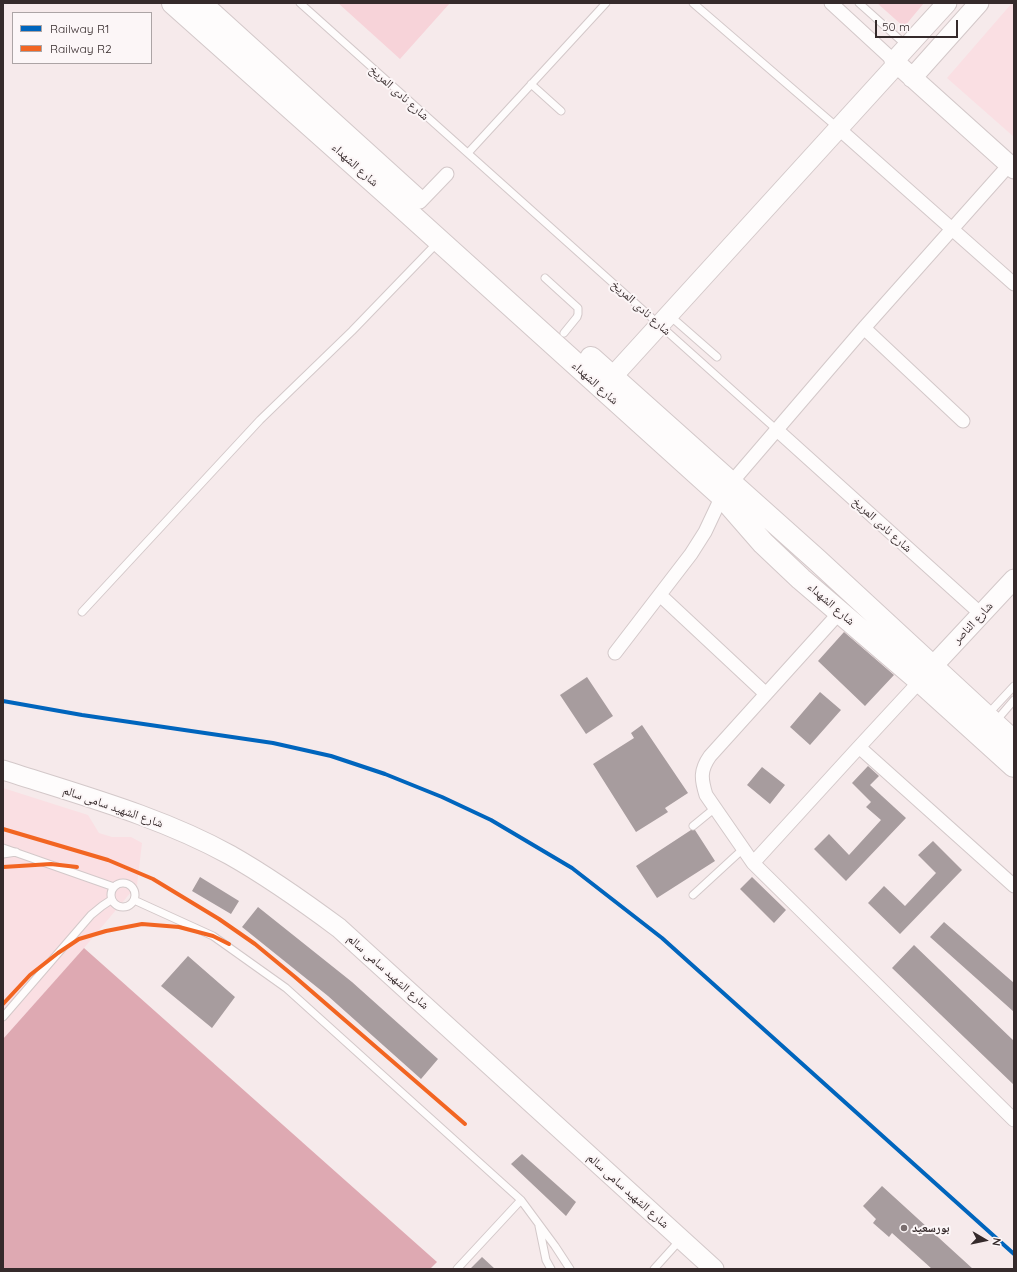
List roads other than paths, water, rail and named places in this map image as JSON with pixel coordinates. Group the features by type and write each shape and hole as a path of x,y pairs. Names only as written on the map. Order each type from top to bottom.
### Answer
{"highway":[{"name":"شارع الشهداء","path":"173,3 439,241 607,383 726,490 780,527 817,560 926,674 998,732"},
{"name":"شارع الشهداء","path":"200,3 564,333 607,383"},
{"name":"شارع الشهداء","path":"726,490 763,543 801,579 840,612 926,674 998,732 1014,766"},
{"path":"763,543 774,537 780,527"},
{"path":"801,579 806,567 811,562 817,560"}],"street":[{"path":"615,653 700,541 726,490 864,328 1012,164 912,78 831,3"},
{"path":"607,383 838,128 947,3"},
{"path":"912,78 979,3"},
{"path":"924,28 924,33 928,40 935,44 943,43"},
{"path":"838,128 1014,284"},
{"path":"420,202 447,174"},
{"path":"864,328 964,420"},
{"name":"شارع نادى المريخ","path":"776,430 981,614"},
{"name":"شارع الناصر","path":"926,674 1014,579"},
{"path":"660,595 766,694"},
{"path":"840,612 704,764 702,775 706,795 753,863 1014,1120"},
{"path":"753,863 926,674"},
{"path":"859,747 1014,886"},
{"name":"شارع الشهيد سامى سالم","path":"3,770 106,803 170,827 230,855 286,889 339,928 714,1269"}],"lane":[{"name":"شارع نادى المريخ","path":"300,3 436,126 664,320 776,430"},
{"path":"468,153 606,3"},
{"path":"693,3 838,128"},
{"path":"859,3 908,46"},
{"path":"531,84 561,111"},
{"path":"82,612 260,420 352,331 439,241"},
{"path":"545,278 578,308 577,317 564,333"},
{"path":"664,320 717,357"},
{"path":"998,732 1014,686"},
{"path":"998,732 1014,700"},
{"path":"693,826 715,808"},
{"path":"3,848 114,887"},
{"path":"693,895 743,849"},
{"path":"3,854 18,852"},
{"path":"122,883 131,887 134,891 134,900 131,904 122,908 118,907 111,900 110,895 114,887 122,883"},
{"path":"3,1017 91,915 111,900"},
{"path":"134,900 213,936 286,988 521,1200 570,1269"},
{"path":"457,1269 521,1200"},
{"path":"538,1222 546,1260 550,1269"},
{"path":"654,1269 681,1239"}],"rail line":[{"name":"R1","path":"3,701 82,715 273,743 331,756 385,774 442,797 491,820 572,868 662,938 1014,1254"},
{"name":"R2","path":"3,829 108,860 153,879 219,919 255,944 295,977 465,1124"},
{"name":"R2","path":"3,867 51,864 77,867"},
{"name":"R2","path":"3,1004 30,975 58,953 79,939 106,931 142,924 179,927 213,936 229,944"}],"place":[{"name":"بورسعيد","path":"904,1228"}]}
